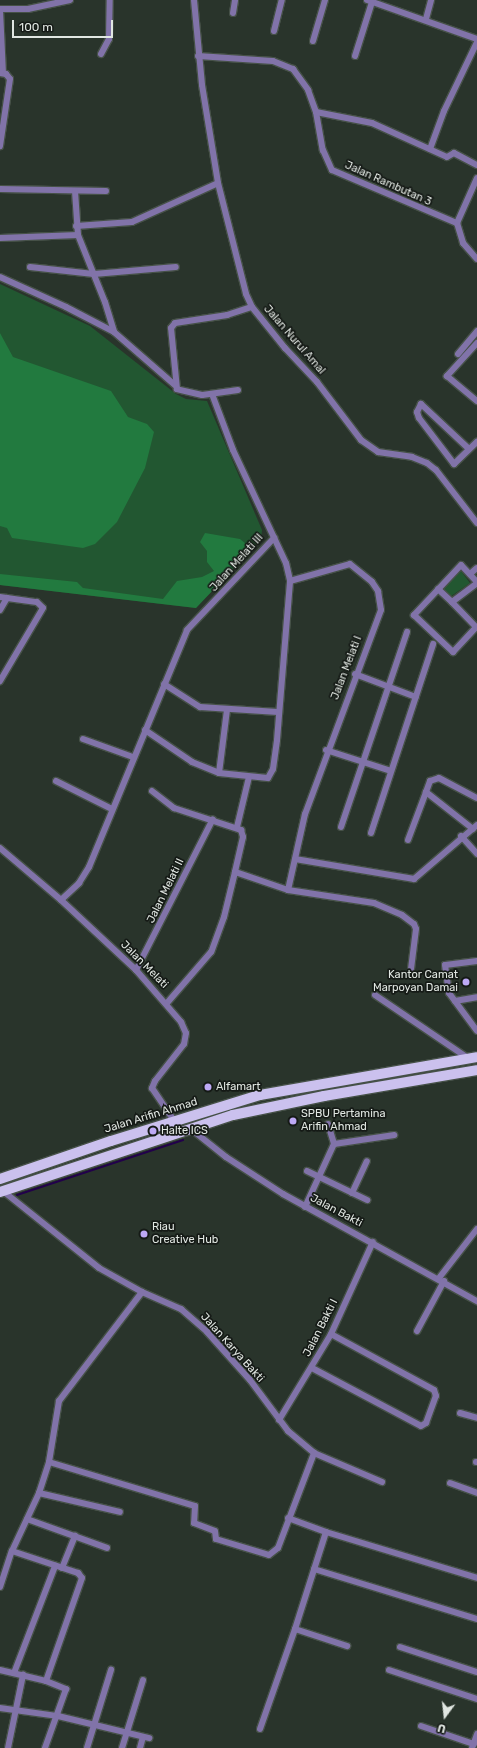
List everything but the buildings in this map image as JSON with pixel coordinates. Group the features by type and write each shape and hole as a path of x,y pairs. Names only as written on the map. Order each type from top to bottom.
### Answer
{"main road":[{"name":"Jalan Arifin Ahmad","path":"0,1179 174,1121 260,1095 473,1058"},
{"path":"394,1071 397,1083"},
{"path":"1,1191 191,1129 263,1108 397,1083 476,1073"}],"street":[{"path":"0,146 10,78 8,74 2,74 0,9 28,9 70,0"},
{"path":"101,54 109,39 110,0"},
{"name":"Jalan Nurul Amal","path":"194,0 198,56 218,183 246,294 252,307 285,348 318,382 361,440 378,452 412,457 436,470 477,523"},
{"path":"233,13 235,0"},
{"path":"274,31 282,0"},
{"path":"313,41 325,0"},
{"path":"426,19 431,0"},
{"path":"355,56 370,1 426,19 477,39"},
{"path":"430,149 444,111 477,42"},
{"name":"Jalan Rambutan 3","path":"198,56 272,60 283,64 300,76 316,112 323,150 332,170 456,223"},
{"path":"316,112 343,116 372,123 448,157 454,153 477,165"},
{"path":"477,178 456,223 463,243 477,259"},
{"path":"76,226 132,222 218,183"},
{"path":"0,189 75,191 106,190"},
{"path":"75,191 76,226 78,234 94,274 114,332"},
{"path":"0,238 78,234"},
{"path":"30,267 94,274 176,267"},
{"path":"0,277 66,307 114,332 185,393 212,394 238,390"},
{"path":"175,385 171,333 173,324 227,315 252,307"},
{"path":"458,354 477,331"},
{"path":"477,343 474,350 447,376 477,401"},
{"name":"Jalan Melati III","path":"61,900 83,877 187,630 194,621 221,597 274,538 233,450 212,394"},
{"path":"470,449 421,404 417,412 419,418 454,464 470,449 477,442"},
{"path":"145,730 192,762 219,773 266,779 271,774 290,581 286,563 274,538"},
{"name":"Jalan Melati I","path":"288,890 305,814 326,750 381,610 378,591 372,582 350,564 290,581"},
{"path":"438,589 476,627 453,652 414,615 438,589 461,565 477,583 452,602"},
{"path":"470,574 477,568"},
{"path":"0,597 37,602 43,608 0,681"},
{"path":"0,610 7,598"},
{"path":"341,827 387,687 407,632"},
{"path":"371,832 433,644"},
{"path":"355,674 416,697"},
{"path":"164,684 195,705 226,710 278,712"},
{"path":"219,773 226,710"},
{"path":"83,739 133,757"},
{"path":"326,750 391,771"},
{"path":"237,827 249,777"},
{"path":"408,840 432,779 439,778 477,798"},
{"path":"56,782 112,809"},
{"path":"152,791 174,808 237,827 243,834 224,917 210,952 167,1003"},
{"path":"295,859 414,879 461,836 475,827 426,792"},
{"name":"Jalan Melati II","path":"136,970 213,819"},
{"path":"461,836 477,854"},
{"name":"Jalan Melati","path":"0,848 61,900 136,970 167,1003 185,1029 186,1040 152,1088 154,1095 174,1121"},
{"path":"235,872 288,890 374,903 402,915 414,924 416,929 411,969"},
{"path":"477,961 445,965 449,992 477,1031"},
{"path":"376,995 473,1058"},
{"path":"456,1001 477,997"},
{"path":"305,1207 334,1144 328,1124"},
{"name":"Jalan Bakti","path":"191,1129 226,1157 305,1207 441,1279 477,1301"},
{"path":"334,1144 394,1135"},
{"path":"352,1193 367,1161"},
{"path":"307,1171 367,1200"},
{"name":"Jalan Karya Bakti","path":"1,1191 99,1268 142,1292 181,1308 207,1332 250,1380 279,1420 314,1454 382,1482"},
{"path":"417,1331 441,1279 477,1229"},
{"name":"Jalan Bakti I","path":"279,1420 312,1368 331,1334 373,1242"},
{"path":"0,1586 12,1551 39,1493 49,1462 59,1401 142,1292"},
{"path":"312,1368 421,1426 426,1423 436,1396 434,1390 331,1334"},
{"path":"460,1413 477,1418"},
{"path":"49,1462 194,1505 197,1508 194,1523 215,1531 216,1539 266,1555 271,1555 276,1551 314,1454"},
{"path":"450,1483 477,1493"},
{"path":"39,1493 120,1512"},
{"path":"288,1518 326,1532 477,1578"},
{"path":"27,1519 75,1535 107,1548"},
{"path":"260,1729 295,1629 326,1532"},
{"path":"14,1673 58,1567 75,1535"},
{"path":"12,1551 78,1573 82,1581 46,1680"},
{"path":"314,1569 477,1619"},
{"path":"295,1629 348,1646"},
{"path":"400,1647 477,1672"},
{"path":"0,1670 46,1680 63,1686 66,1690 58,1716 45,1748"},
{"path":"87,1748 111,1670"},
{"path":"389,1670 477,1699"},
{"path":"8,1748 23,1675"},
{"path":"122,1748 143,1680"},
{"path":"0,1708 58,1716 146,1737 140,1748"},
{"path":"421,1726 473,1746 477,1734"}],"green space":[{"path":"0,284 90,326 176,394 186,399 207,401 262,530 261,539 196,608 0,585"},
{"path":"0,333 13,357 111,391 128,417 147,424 154,432 145,468 117,522 95,544 83,548 12,538 7,528 0,526"},
{"path":"205,533 240,539 252,549 196,608 0,585 0,574 77,582 83,588 163,599 177,581 202,577 214,571 207,562 207,551 200,542"},
{"path":"461,571 470,583 450,597 443,589"}],"waterway":[{"path":"17,1195 183,1140"}],"place":[{"name":"Kantor Camat Marpoyan Damai","path":"466,982"},
{"name":"Alfamart","path":"208,1087"},
{"name":"SPBU Pertamina Arifin Ahmad","path":"293,1121"},
{"name":"Halte ICS","path":"153,1131"},
{"name":"Riau Creative Hub","path":"144,1234"}]}
